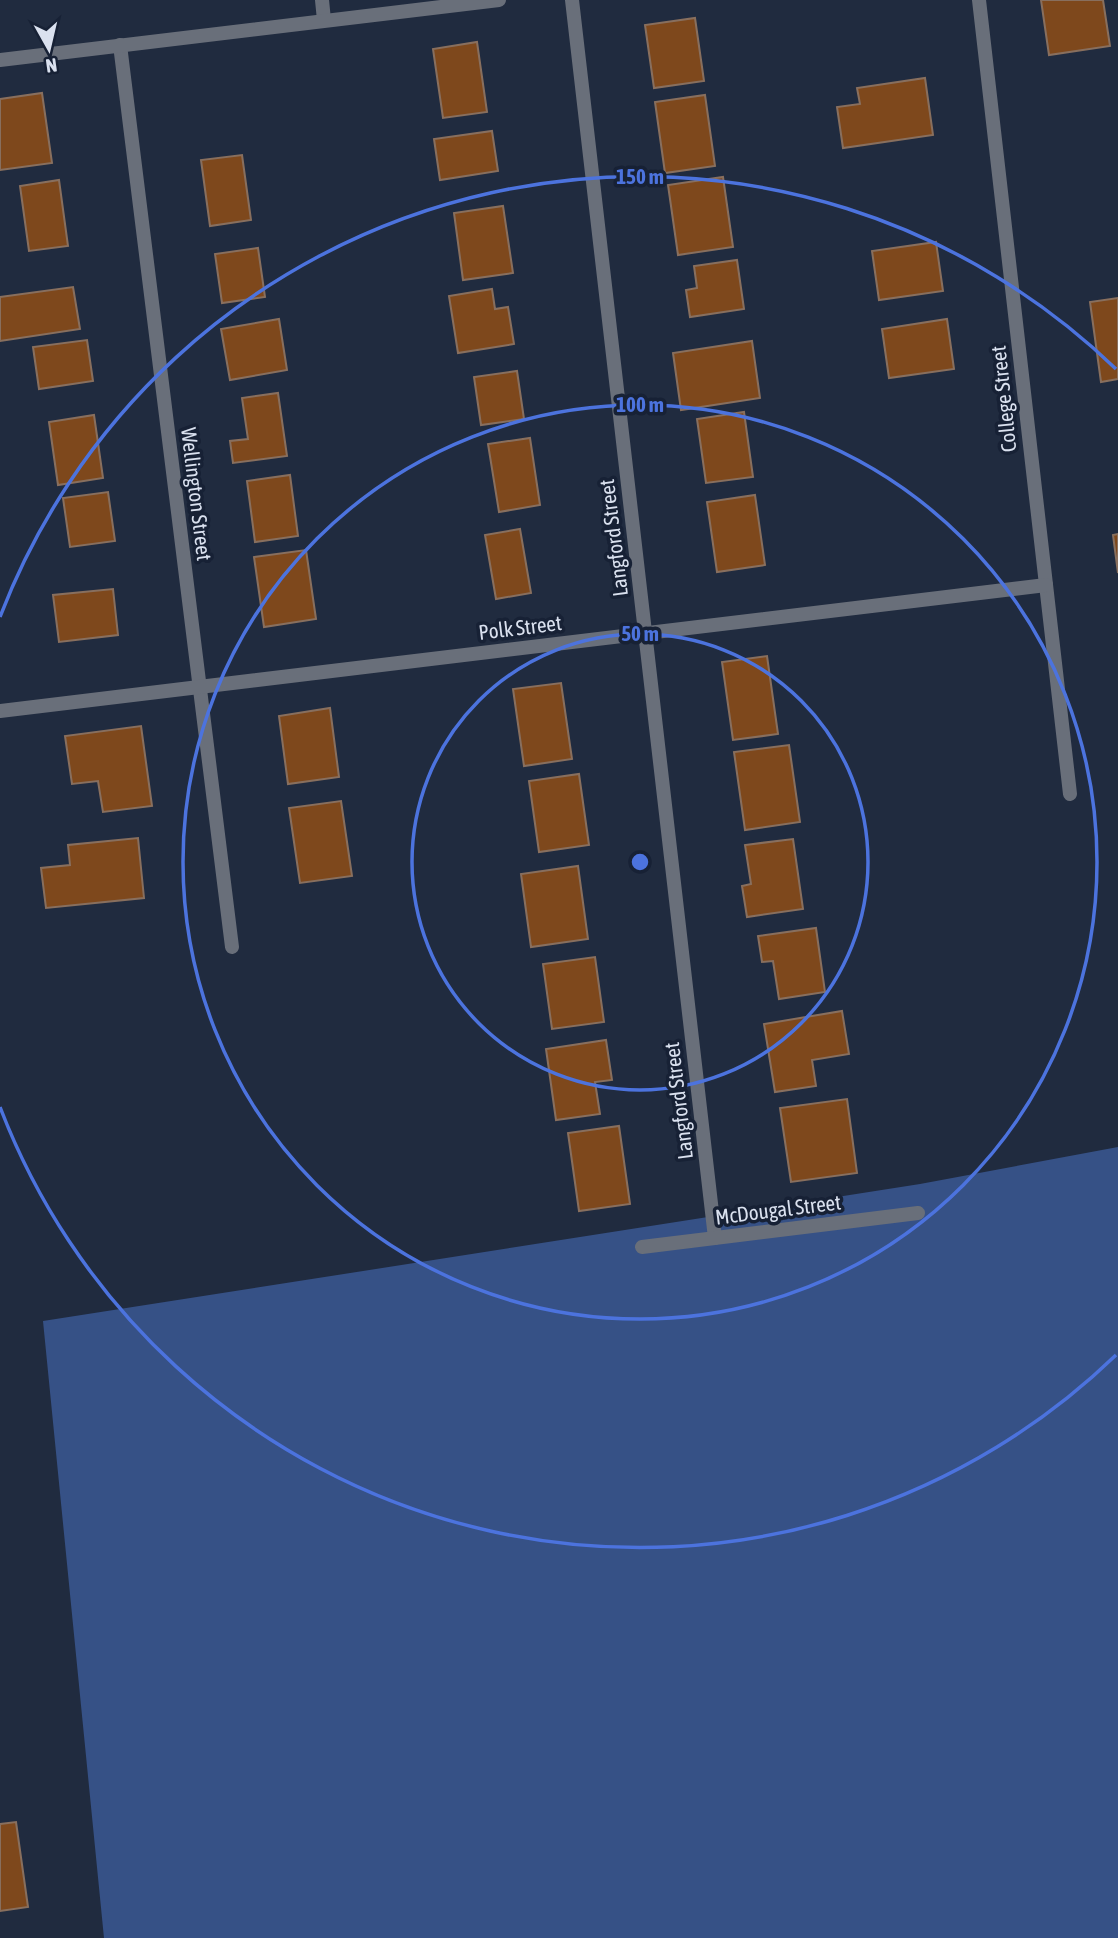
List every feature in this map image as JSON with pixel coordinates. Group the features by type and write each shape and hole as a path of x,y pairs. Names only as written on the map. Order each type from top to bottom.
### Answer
{"street":[{"path":"321,0 324,20"},
{"path":"0,60 499,0"},
{"name":"Langford Street","path":"572,0 715,1238"},
{"name":"College Street","path":"979,0 1069,794"},
{"name":"Wellington Street","path":"120,46 232,947"},
{"name":"Polk Street","path":"0,712 1046,585"},
{"name":"McDougal Street","path":"642,1247 918,1213"}],"shaded area":[{"path":"1118,1147 1118,1938 104,1938 43,1321 920,1184"}],"building":[{"path":"1041,0 1103,0 1110,46 1049,55"},
{"path":"695,18 704,81 654,88 645,25"},
{"path":"477,42 487,112 443,118 433,49"},
{"path":"925,78 933,135 843,148 837,107 860,104 857,88"},
{"path":"42,93 52,163 0,170 0,99"},
{"path":"705,95 715,166 665,173 655,102"},
{"path":"492,131 498,171 440,180 434,139"},
{"path":"242,155 251,220 210,226 201,160"},
{"path":"723,177 733,247 678,255 668,185"},
{"path":"59,180 68,246 29,251 20,186"},
{"path":"503,206 513,273 463,280 454,213"},
{"path":"936,242 943,291 879,300 872,251"},
{"path":"258,248 265,297 222,303 215,254"},
{"path":"737,260 744,309 690,317 686,290 697,288 694,266"},
{"path":"73,287 80,329 0,341 0,297"},
{"path":"492,289 495,309 508,307 514,344 458,353 449,296"},
{"path":"1118,298 1118,379 1101,382 1090,302"},
{"path":"279,319 287,370 230,380 221,329"},
{"path":"947,319 954,369 889,378 882,329"},
{"path":"87,340 93,381 39,389 33,347"},
{"path":"752,341 760,398 681,410 673,353"},
{"path":"517,371 524,419 481,425 474,377"},
{"path":"278,393 287,456 233,463 230,441 248,439 242,398"},
{"path":"744,412 753,477 706,483 697,419"},
{"path":"94,415 103,478 58,485 49,422"},
{"path":"530,438 540,505 499,512 488,444"},
{"path":"290,475 298,536 255,542 247,481"},
{"path":"108,492 115,541 70,547 63,498"},
{"path":"755,495 765,565 717,572 707,502"},
{"path":"520,529 531,593 496,599 485,535"},
{"path":"1118,534 1118,573 1113,535"},
{"path":"306,550 316,619 264,627 254,557"},
{"path":"113,589 118,635 59,642 53,595"},
{"path":"767,656 778,734 733,740 722,662"},
{"path":"561,683 572,759 524,766 513,689"},
{"path":"330,708 339,777 288,784 279,716"},
{"path":"141,726 152,806 103,812 98,781 72,784 65,736"},
{"path":"789,745 800,822 745,830 734,752"},
{"path":"579,774 589,845 539,852 529,781"},
{"path":"341,801 352,876 300,883 289,808"},
{"path":"138,838 144,898 46,908 41,868 70,865 68,845"},
{"path":"793,839 803,909 747,917 742,886 751,884 745,845"},
{"path":"578,866 588,939 531,947 521,874"},
{"path":"816,928 825,992 779,999 773,961 762,962 758,936"},
{"path":"595,957 604,1022 552,1029 543,964"},
{"path":"842,1011 849,1054 812,1060 816,1086 775,1092 764,1024"},
{"path":"606,1040 612,1080 595,1082 600,1114 556,1120 546,1049"},
{"path":"847,1099 857,1173 791,1182 780,1108"},
{"path":"619,1126 630,1204 579,1211 568,1133"},
{"path":"16,1822 28,1907 0,1911 0,1824"}]}
